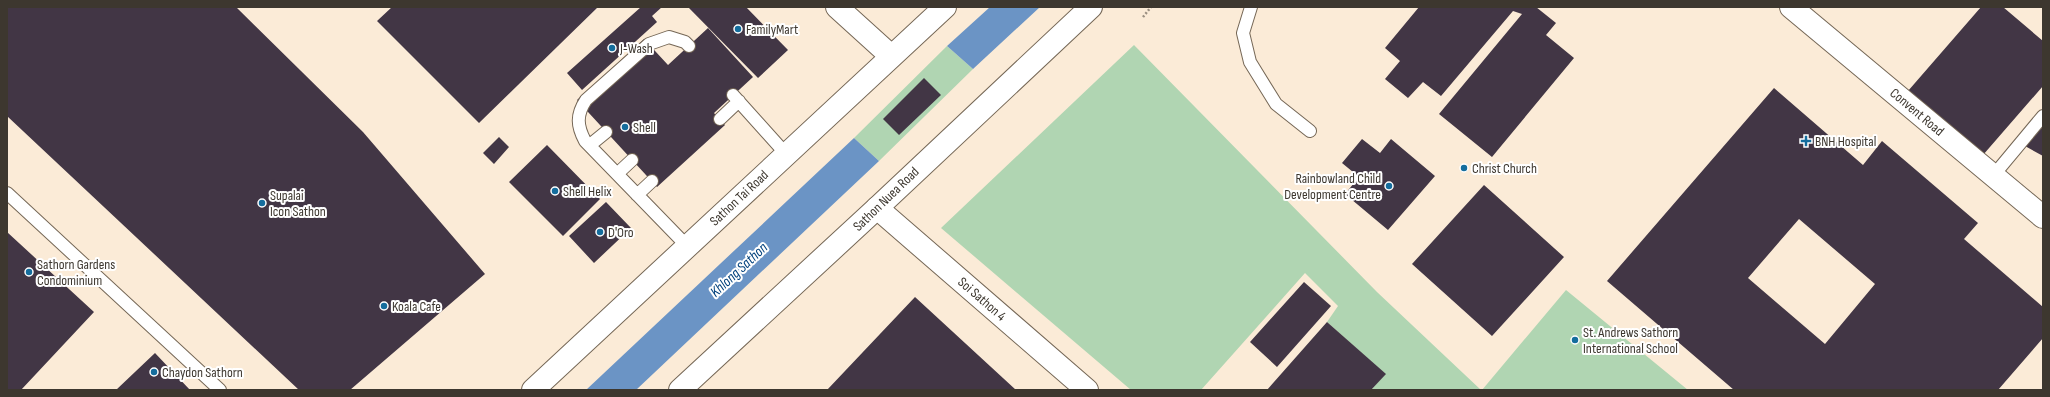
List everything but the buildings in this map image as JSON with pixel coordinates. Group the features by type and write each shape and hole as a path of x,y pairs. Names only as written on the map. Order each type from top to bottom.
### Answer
{"main road":[{"path":"837,7 891,56"},
{"name":"Sathon Tai Road","path":"533,390 944,7"},
{"name":"Sathon Nuea Road","path":"680,390 1091,7"},
{"name":"Convent Road","path":"1791,7 2043,217"},
{"name":"Soi Sathon 4","path":"877,208 1087,390"}],"lane":[{"path":"1251,7 1243,33 1250,62 1276,104 1310,131"},
{"path":"687,246 585,141 578,127 579,111 586,100 649,44 669,37 685,42 689,46"},
{"path":"720,119 736,98 786,154"},
{"path":"1993,176 2043,116"},
{"path":"590,146 606,132"},
{"path":"617,174 632,160"},
{"path":"637,195 652,181"},
{"path":"7,193 220,390"}],"path":[{"path":"1143,18 1151,7"}],"green space":[{"path":"1134,45 1377,292 1481,390 1371,390 1385,374 1327,322 1338,306 1305,273 1201,390 1131,390 941,228"},
{"path":"947,46 973,69 879,161 854,138"},
{"name":"St. Andrews Sathorn International School","path":"1566,290 1688,390 1482,390"}],"water":[{"path":"990,7 1040,7 973,69 947,46"},
{"name":"Khlong Sathon","path":"854,138 879,161 636,390 586,390"}],"place":[{"name":"FamilyMart","path":"738,29"},
{"name":"J-Wash","path":"612,48"},
{"name":"Shell","path":"625,127"},
{"name":"BNH Hospital","path":"1806,141"},
{"name":"Christ Church","path":"1464,168"},
{"name":"Rainbowland Child Development Centre","path":"1389,186"},
{"name":"Shell Helix","path":"555,191"},
{"name":"Supalai Icon Sathon","path":"262,203"},
{"name":"D'Oro","path":"600,232"},
{"name":"Sathorn Gardens Condominium","path":"29,272"},
{"name":"Koala Cafe","path":"384,306"},
{"name":"St. Andrews Sathorn International School","path":"1575,340"},
{"name":"Chaydon Sathorn","path":"154,372"}]}
